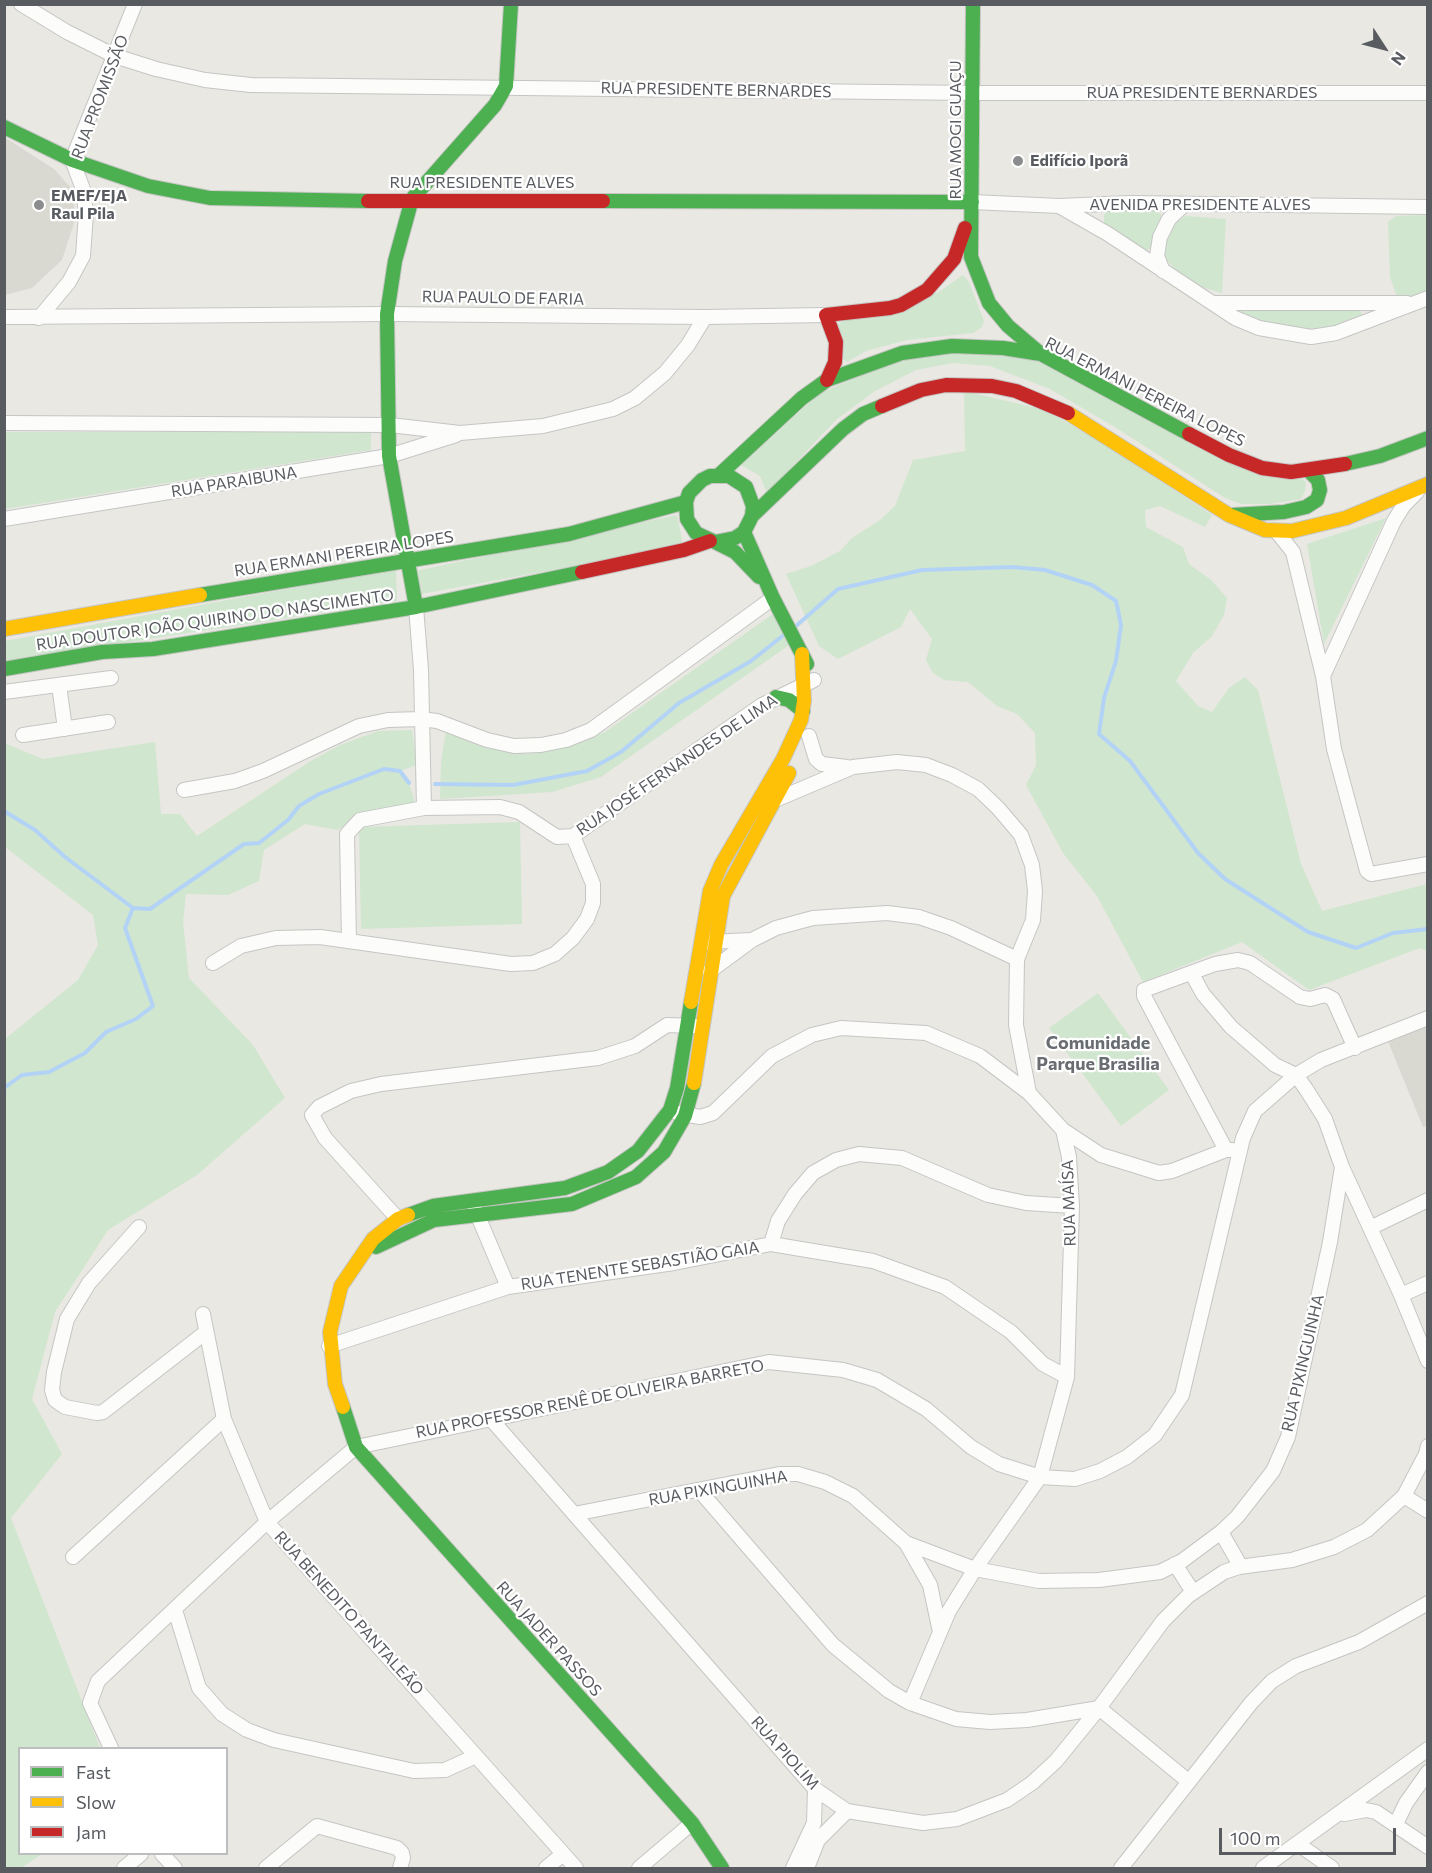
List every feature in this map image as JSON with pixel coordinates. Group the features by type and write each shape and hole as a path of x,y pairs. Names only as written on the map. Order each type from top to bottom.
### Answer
{"street":[{"name":"RUA PRESIDENTE BERNARDES","path":"21,4 67,32 115,56 156,69 205,80 252,85 973,93 1428,93"},
{"name":"RUA PROMISSÃO","path":"39,318 69,282 83,256 86,213 83,189 72,160 135,4"},
{"path":"424,808 421,670 416,608 389,456 387,314 402,227 412,199 495,105 506,87 511,4"},
{"name":"RUA MOGI GUAÇU","path":"973,4 971,256 976,273"},
{"name":"RUA PRESIDENTE ALVES","path":"4,128 72,160 148,186 210,198 277,201 412,199 972,202"},
{"name":"AVENIDA PRESIDENTE ALVES","path":"972,202 1059,206 1185,204 1428,207"},
{"name":"RUA PAULO DE FARIA","path":"4,317 387,314 705,317 826,315 901,305 927,290 950,266 964,232 972,202"},
{"path":"1163,271 1157,256 1160,237 1169,219 1185,204"},
{"path":"1059,206 1108,234 1235,318 1259,328 1311,337 1336,333 1421,301"},
{"path":"950,266 968,267 976,273 989,303 1008,326 1041,354"},
{"path":"1212,303 1421,301"},
{"path":"826,315 836,342 835,362 827,380"},
{"name":"RUA PARAIBUNA","path":"4,519 389,456 460,434 543,426 614,409 634,398 665,373 688,345 705,317"},
{"name":"RUA ERMANI PEREIRA LOPES","path":"719,475 802,398 827,380 902,353 952,346 1004,348 1041,354 1229,455 1262,468 1291,472 1309,471 1363,461 1428,438"},
{"path":"713,541 726,541 744,532 752,516 843,429 863,414 921,390 968,384 1016,391 1062,409 1229,515 1276,532 1293,552 1323,676 1335,749 1367,871 1371,874 1428,864"},
{"name":"RUA PARAIBUNA","path":"4,423 390,424 460,434"},
{"path":"1229,515 1284,512 1306,507 1317,500 1320,490 1318,480 1309,471"},
{"path":"752,516 753,506 746,487 729,476 710,476 695,486 687,502 687,519 696,533 735,552 773,598"},
{"path":"1276,532 1346,518 1426,485"},
{"path":"1323,676 1394,521 1404,505 1426,485"},
{"name":"RUA ERMANI PEREIRA LOPES","path":"4,628 408,559 495,548 569,534 687,502"},
{"path":"356,1447 335,1384 329,1346 332,1314 341,1286 373,1239 398,1219 433,1206 566,1188 608,1172 649,1140 670,1110 711,971 707,942 710,891 809,736 817,704 800,651 773,598 744,532"},
{"name":"RUA DOUTOR JOÃO QUIRINO DO NASCIMENTO","path":"4,669 102,652 153,649 416,608 684,550 713,541"},
{"path":"184,790 235,781 263,771 360,726 388,720 421,719 514,746 541,746 566,740 591,729 773,598"},
{"path":"4,692 111,678"},
{"path":"768,799 803,711 808,681"},
{"name":"RUA JOSÉ FERNANDES DE LIMA","path":"349,941 347,834 360,820 424,808 511,808 557,837 573,836 776,697 808,681"},
{"path":"59,685 65,729"},
{"path":"776,697 789,699 803,711"},
{"path":"23,735 108,722"},
{"path":"809,736 813,752 822,764 852,767 897,762 926,765 952,774 978,789 1021,835 1032,865 1035,891 1033,920 1017,959 1016,1024 1029,1093"},
{"path":"768,799 852,767"},
{"path":"213,963 241,946 276,938 320,937 511,964 533,963 555,954 573,938 587,919 593,903 593,884 586,860 573,836"},
{"path":"696,969 711,971 752,940 776,928 813,918 887,913 919,917 951,928 1017,959"},
{"path":"707,942 752,940"},
{"path":"354,1265 382,1244 434,1220 572,1204 617,1188 636,1177 658,1158 676,1134 693,1092 696,969 707,942"},
{"path":"1063,1131 1101,1155 1158,1173 1172,1171 1233,1150 1144,996 1144,990 1215,964 1238,960 1250,963 1300,997 1310,999 1329,996 1355,1048"},
{"path":"1192,974 1203,994 1231,1027 1275,1065 1296,1076 1325,1119 1342,1167 1427,1357"},
{"name":"RUA PROFESSOR RENÊ DE OLIVEIRA BARRETO","path":"110,1747 90,1703 98,1682 267,1522 356,1447 769,1362 843,1370 877,1380 926,1409 971,1447 999,1464 1040,1477 1075,1479 1100,1471 1127,1457 1155,1435 1182,1395 1233,1150 1255,1111 1296,1076 1321,1060 1428,1017"},
{"path":"398,1219 325,1138 312,1115 319,1107 351,1091 381,1084 598,1058 635,1046 667,1025 695,1026"},
{"name":"RUA MAÍSA","path":"685,1116 700,1117 713,1113 772,1056 812,1035 841,1028 926,1034 980,1056 1029,1093 1063,1131 1069,1157 1072,1206 1067,1377 1040,1477 975,1569 949,1611 910,1702"},
{"path":"670,1110 685,1116"},
{"path":"771,1244 778,1221 795,1194 813,1173 836,1160 859,1154 902,1158 988,1195 1026,1203 1072,1206"},
{"name":"RUA PIXINGUINHA","path":"574,1514 779,1474 798,1474 825,1482 853,1496 906,1543 975,1569 1039,1581 1087,1580 1160,1572 1221,1532 1237,1517 1273,1471 1288,1437 1330,1242 1342,1167"},
{"path":"472,1199 476,1215 508,1287"},
{"path":"1370,1228 1428,1200"},
{"path":"139,1227 89,1283 67,1319 54,1372 52,1390 55,1400 65,1407 103,1412 206,1332"},
{"name":"RUA TENENTE SEBASTIÃO GAIA","path":"329,1346 508,1287 674,1263 771,1244 873,1261 945,1287 1011,1332 1043,1364 1067,1377"},
{"path":"1401,1295 1428,1283"},
{"name":"RUA BENEDITO PANTALEÃO","path":"203,1314 224,1419 267,1522 576,1869"},
{"name":"RUA PIOLIM","path":"490,1418 815,1788 847,1811 923,1823 957,1819 1007,1800 1032,1783 1056,1761 1099,1708 1163,1621 1193,1592 1213,1579 1241,1567 1292,1560 1334,1547 1367,1530 1428,1472"},
{"path":"73,1557 224,1419"},
{"path":"1428,1446 1406,1492 1428,1511"},
{"name":"RUA JADER PASSOS","path":"356,1447 692,1824 714,1854 728,1867"},
{"path":"699,1490 834,1645 889,1691 910,1702 956,1719 990,1722 1027,1720 1099,1708 1188,1781"},
{"path":"1221,1532 1241,1567"},
{"path":"906,1543 930,1585 940,1632"},
{"path":"1175,1564 1193,1592"},
{"path":"1120,1869 1251,1703 1272,1681 1296,1666 1359,1642 1428,1603"},
{"path":"176,1610 199,1688 222,1714 247,1730 274,1740 414,1771 445,1770 476,1756"},
{"path":"1263,1869 1428,1749"},
{"path":"1396,1824 1406,1803 1428,1772"},
{"path":"793,1869 814,1822 815,1788"},
{"path":"1336,1816 1366,1810 1376,1812 1428,1848"},
{"path":"807,1869 818,1840 847,1811"},
{"path":"639,1869 692,1824"},
{"path":"266,1869 317,1826 390,1846 402,1853 400,1869"},
{"path":"1298,1844 1332,1869"},
{"path":"546,1869 563,1854"},
{"path":"124,1869 140,1855"},
{"path":"163,1855 175,1869"}],"shaded area":[{"name":"EMEF/EJA Raul Pila","path":"4,137 54,169 73,190 75,220 62,260 32,288 5,295"},
{"path":"1427,1022 1428,1125 1423,1127 1387,1039"}],"green space":[{"path":"1109,208 1156,209 1162,216 1162,222 1150,248 1145,252 1104,224 1104,215"},
{"path":"1427,215 1427,293 1409,301 1397,297 1390,277 1388,222 1396,216"},
{"path":"1185,216 1226,219 1222,293 1201,287 1179,274 1166,259 1164,242 1173,226"},
{"path":"963,275 969,282 984,321 982,327 973,333 907,340 866,351 847,362 841,357 837,325 844,320 937,293"},
{"path":"1235,304 1358,305 1362,315 1314,333 1244,318 1232,311"},
{"path":"1015,351 1300,478 1306,482 1301,499 1270,504 1241,504 1225,498 1118,429 1050,389 990,366 953,363 916,370 875,391 837,419 767,493 760,476 741,465 820,393 911,355"},
{"path":"964,391 1045,410 1102,443 1212,515 1205,527 1160,506 1145,510 1146,527 1183,547 1189,564 1211,580 1227,598 1224,615 1212,636 1193,653 1176,681 1198,706 1212,712 1229,688 1245,677 1258,690 1301,864 1322,911 1427,884 1427,951 1420,948 1309,990 1242,942 1143,982 1097,896 1063,853 1026,785 1036,765 1035,733 1017,714 997,706 968,682 944,680 933,673 926,660 932,639 910,609 901,627 838,659 819,646 786,574 811,566 840,551 852,538 880,520 895,506 913,460 965,451"},
{"path":"5,432 371,432 371,450 5,509"},
{"path":"677,515 683,546 421,594 416,571"},
{"path":"1386,518 1324,644 1307,544"},
{"path":"396,569 397,601 5,661 5,641"},
{"path":"773,614 792,643 601,777 552,792 440,799 441,762 446,731 492,747 527,754 565,748 605,732"},
{"path":"412,730 417,765 400,771 409,783 415,802 354,818 338,830 305,824 264,850 259,881 228,895 186,894 183,922 189,978 253,1045 285,1098 197,1175 108,1230 55,1312 32,1399 62,1454 11,1518 100,1747 18,1747 18,1855 40,1855 21,1868 4,1868 5,1039 78,980 98,945 93,915 5,847 4,743 43,759 155,742 161,814 180,814 197,836 309,762 340,745 378,731"},
{"path":"520,822 522,924 361,929 359,827"},
{"path":"1098,993 1169,1090 1121,1126 1049,1028"}],"waterway":[{"path":"796,626 838,589 922,570 1012,567 1045,570 1092,585 1116,601 1121,625 1116,661 1104,698 1099,734 1130,761 1198,853 1225,879 1308,932 1356,948 1393,933 1428,929"},
{"path":"435,784 513,785 587,771 621,752 679,703 751,661 785,634"},
{"path":"4,1088 22,1075 49,1072 85,1053 106,1032 136,1019 153,1006 125,928 133,908 150,909 244,844 259,843 288,820 299,806 319,794 384,769 400,771 409,783"},
{"path":"4,811 35,830 65,857 133,908"}],"traffic: fast":[{"path":"416,607 389,456 387,314 395,261 412,199 495,105 506,86 511,4"},
{"path":"973,4 971,257 989,303 1008,326 1041,354"},
{"path":"4,127 72,160 148,186 210,198 368,201"},
{"path":"603,201 972,202"},
{"path":"719,475 802,398 827,380 902,353 952,346 1003,348 1041,354 1189,434"},
{"path":"752,516 753,506 746,487 729,476 710,476 702,480 689,493 686,502 687,519 696,533 715,542 735,538 744,532 752,516 843,429 863,414 882,406"},
{"path":"1345,464 1380,456 1428,438"},
{"path":"1232,515 1284,512 1306,507 1317,500 1320,490 1318,480 1309,471"},
{"path":"200,595 569,534 686,502"},
{"path":"744,532 773,598 807,664"},
{"path":"715,542 735,552 759,577"},
{"path":"4,669 102,652 153,649 416,607 582,572"},
{"path":"776,697 789,700 803,711"},
{"path":"408,1215 433,1206 565,1188 608,1172 638,1151 670,1110 677,1088 691,1002"},
{"path":"376,1247 434,1220 572,1204 636,1177 664,1152 685,1116 694,1083"},
{"path":"343,1407 356,1447 692,1823 722,1868"}],"traffic: slow":[{"path":"1068,413 1229,515 1265,530 1292,531 1346,518 1428,484"},
{"path":"4,629 200,595"},
{"path":"691,1002 710,891 721,865 783,759 801,720 804,701 802,654"},
{"path":"694,1083 723,896 789,773"},
{"path":"343,1407 335,1384 330,1332 341,1286 373,1239 398,1219 408,1215"}],"traffic: jam":[{"path":"368,201 603,201"},
{"path":"827,380 835,362 836,342 826,315 890,308 901,305 927,290 954,259 965,228"},
{"path":"882,406 921,390 946,385 992,386 1016,391 1068,413"},
{"path":"1189,434 1229,455 1262,468 1291,472 1345,464"},
{"path":"582,572 684,550 710,541"}],"place":[{"name":"Edifício Iporã","path":"1018,161"},
{"name":"EMEF/EJA Raul Pila","path":"39,205"}],"district":[{"name":"Comunidade Parque Brasilia","path":"1098,1053"}]}
